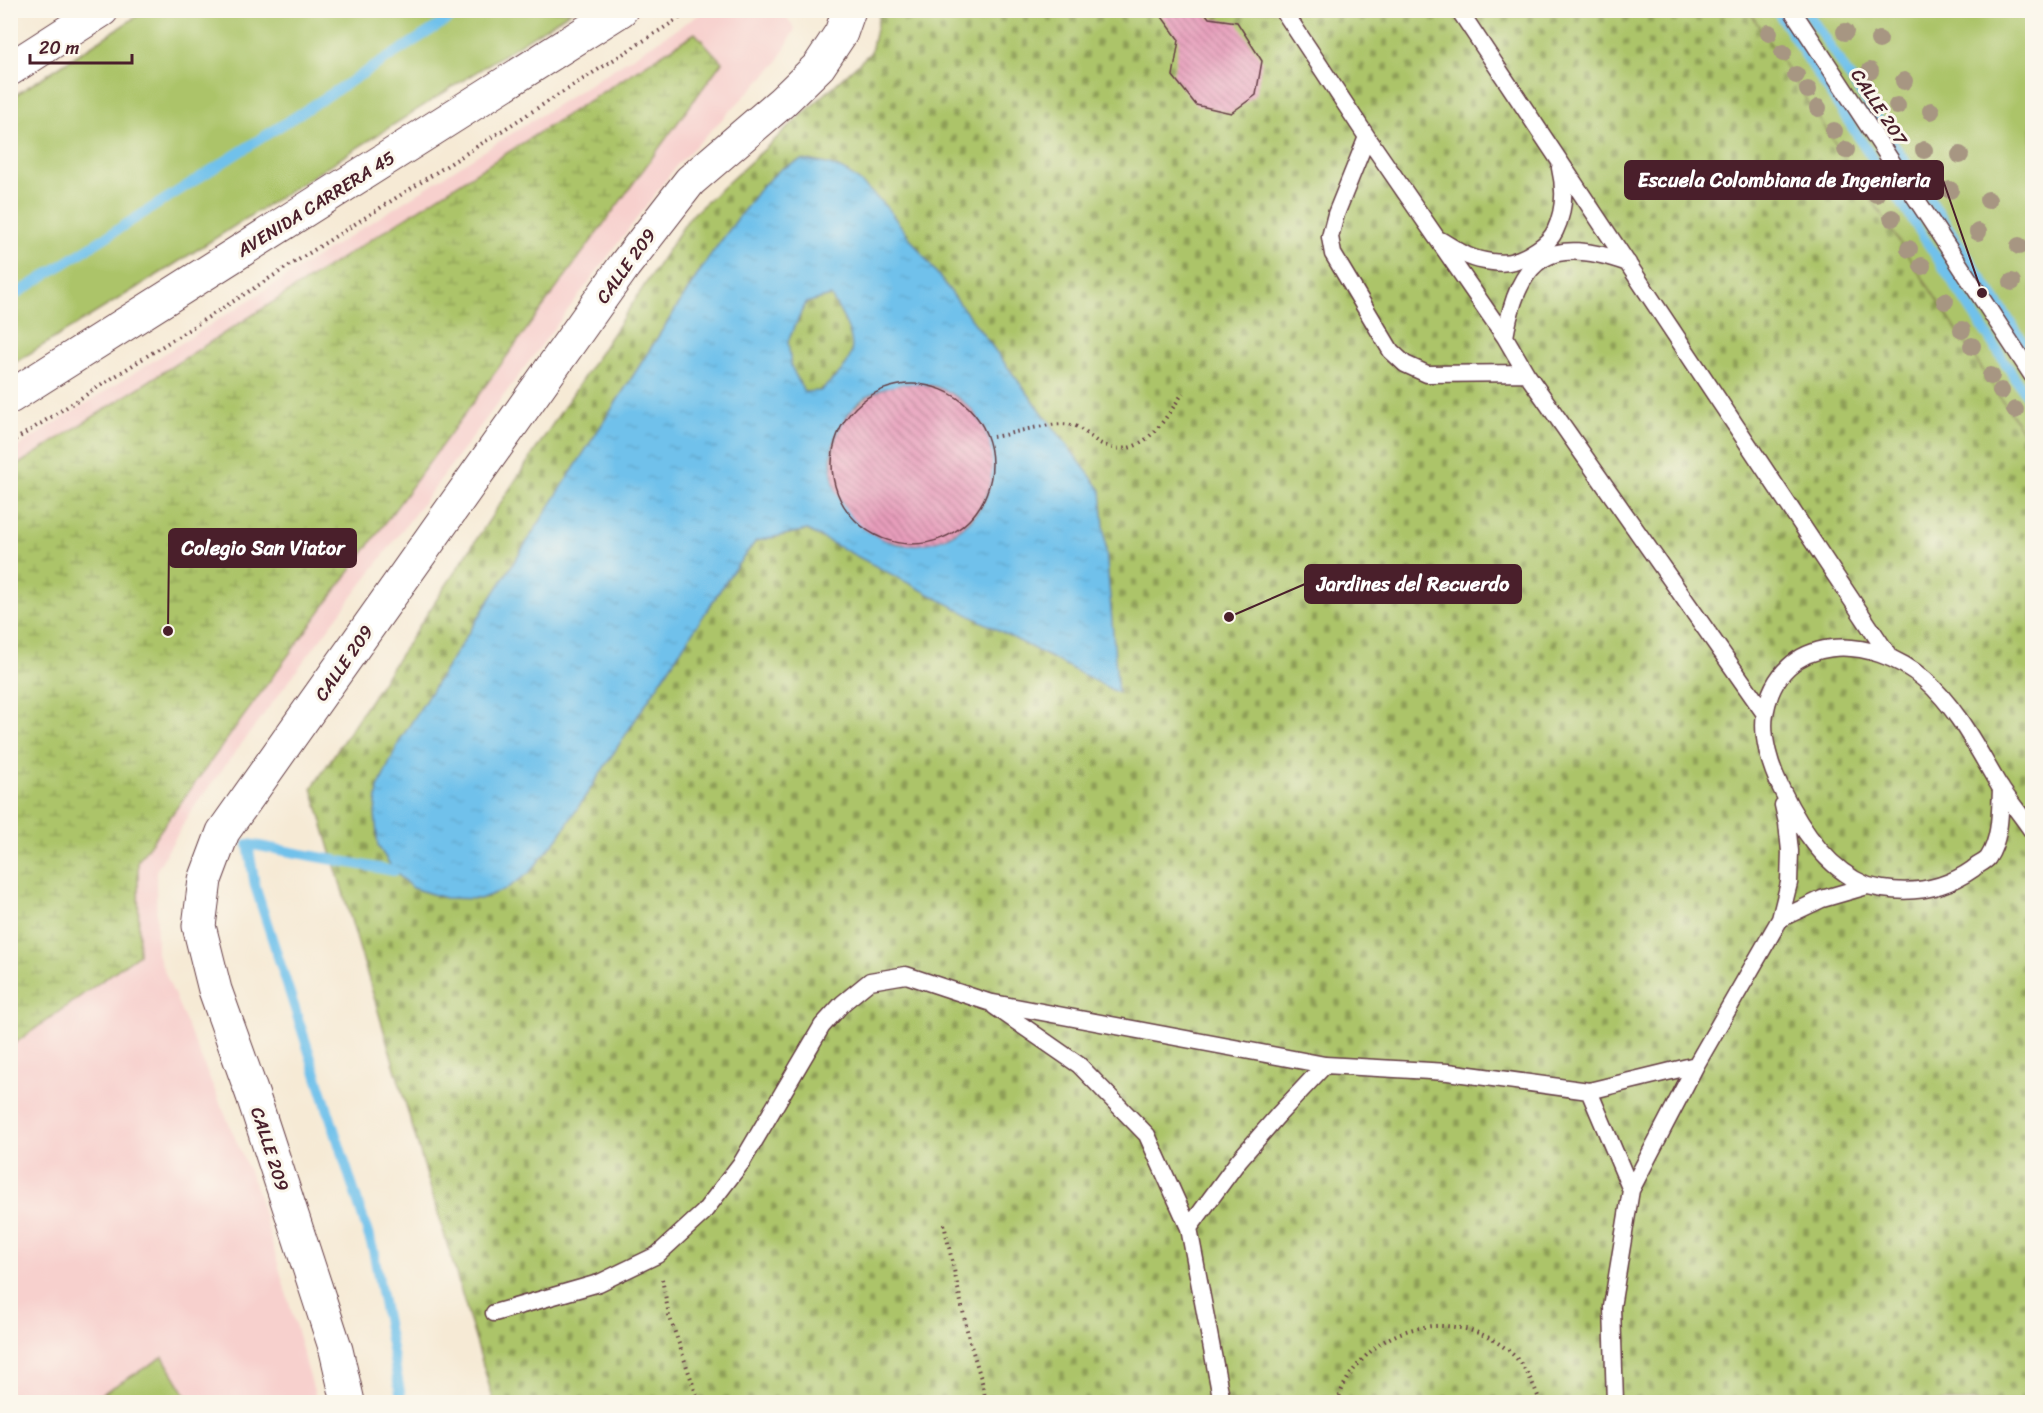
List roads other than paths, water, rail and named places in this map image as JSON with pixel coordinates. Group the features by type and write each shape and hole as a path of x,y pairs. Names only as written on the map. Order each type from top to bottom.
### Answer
{"main road":[{"path":"10,69 102,10"},
{"name":"AVENIDA CARRERA 45","path":"10,397 621,10"},
{"name":"CALLE 209","path":"348,1402 336,1350 253,1096 215,990 199,926 205,880 223,832 624,266 690,182 782,102 819,66 841,18"}],"lane":[{"path":"1283,10 1367,137 1505,337 1526,373 1765,714"},
{"path":"1459,10 1889,656"},
{"name":"CALLE 207","path":"1792,10 2032,375"},
{"path":"1367,137 1335,214 1330,237 1334,254 1391,351 1405,364 1427,374 1526,373"},
{"path":"1437,238 1469,256 1491,261 1514,262 1537,250 1554,233 1562,212 1564,188 1557,156"},
{"path":"1505,337 1509,312 1517,290 1526,275 1542,258 1564,252 1585,251 1628,263"},
{"path":"1615,1402 1612,1307 1631,1190 1696,1065 1780,919 1789,883 1790,851 1787,823 1765,737 1765,714 1782,674 1801,657 1841,646 1865,649 1889,656 1925,680 1958,716 2001,788 2032,831"},
{"path":"1776,778 1793,813 1819,850 1840,869 1866,886 1899,891 1930,890 1961,878 1987,858 1999,829 2001,788"},
{"path":"1780,919 1821,899 1866,886"},
{"path":"494,1312 599,1283 657,1255 703,1213 742,1162 822,1026 870,981 906,975 988,1002 1325,1065 1448,1072 1589,1091 1696,1065"},
{"path":"988,1002 1079,1065 1147,1135 1189,1228 1222,1402"},
{"path":"1189,1228 1239,1160 1325,1065"},
{"path":"1589,1091 1631,1190"}],"water":[{"path":"801,160 840,169 859,181 888,209 1101,490 1118,693 807,530 756,541 730,575 558,838 529,873 506,889 480,899 445,898 412,888 394,871 378,846 375,813 378,788 400,740 709,257 762,186 781,169","holes":["831,296 850,335 852,343 849,359 836,377 820,391 804,392 791,366 788,341 806,303","910,384 937,387 953,394 966,404 984,428 991,457 988,490 976,514 963,527 947,537 911,545 894,543 862,526 840,500 831,466 832,449 838,432 855,406 880,390"]}],"waterway":[{"path":"10,298 463,10"},
{"path":"1776,10 2032,404"},
{"path":"1806,10 2032,355"},
{"path":"394,871 248,844 255,886 373,1249 402,1402"}],"place":[{"name":"Escuela Colombiana de Ingenieria","path":"1982,293"},
{"name":"Jardines del Recuerdo","path":"1229,617"},
{"name":"Colegio San Viator","path":"168,631"}]}
